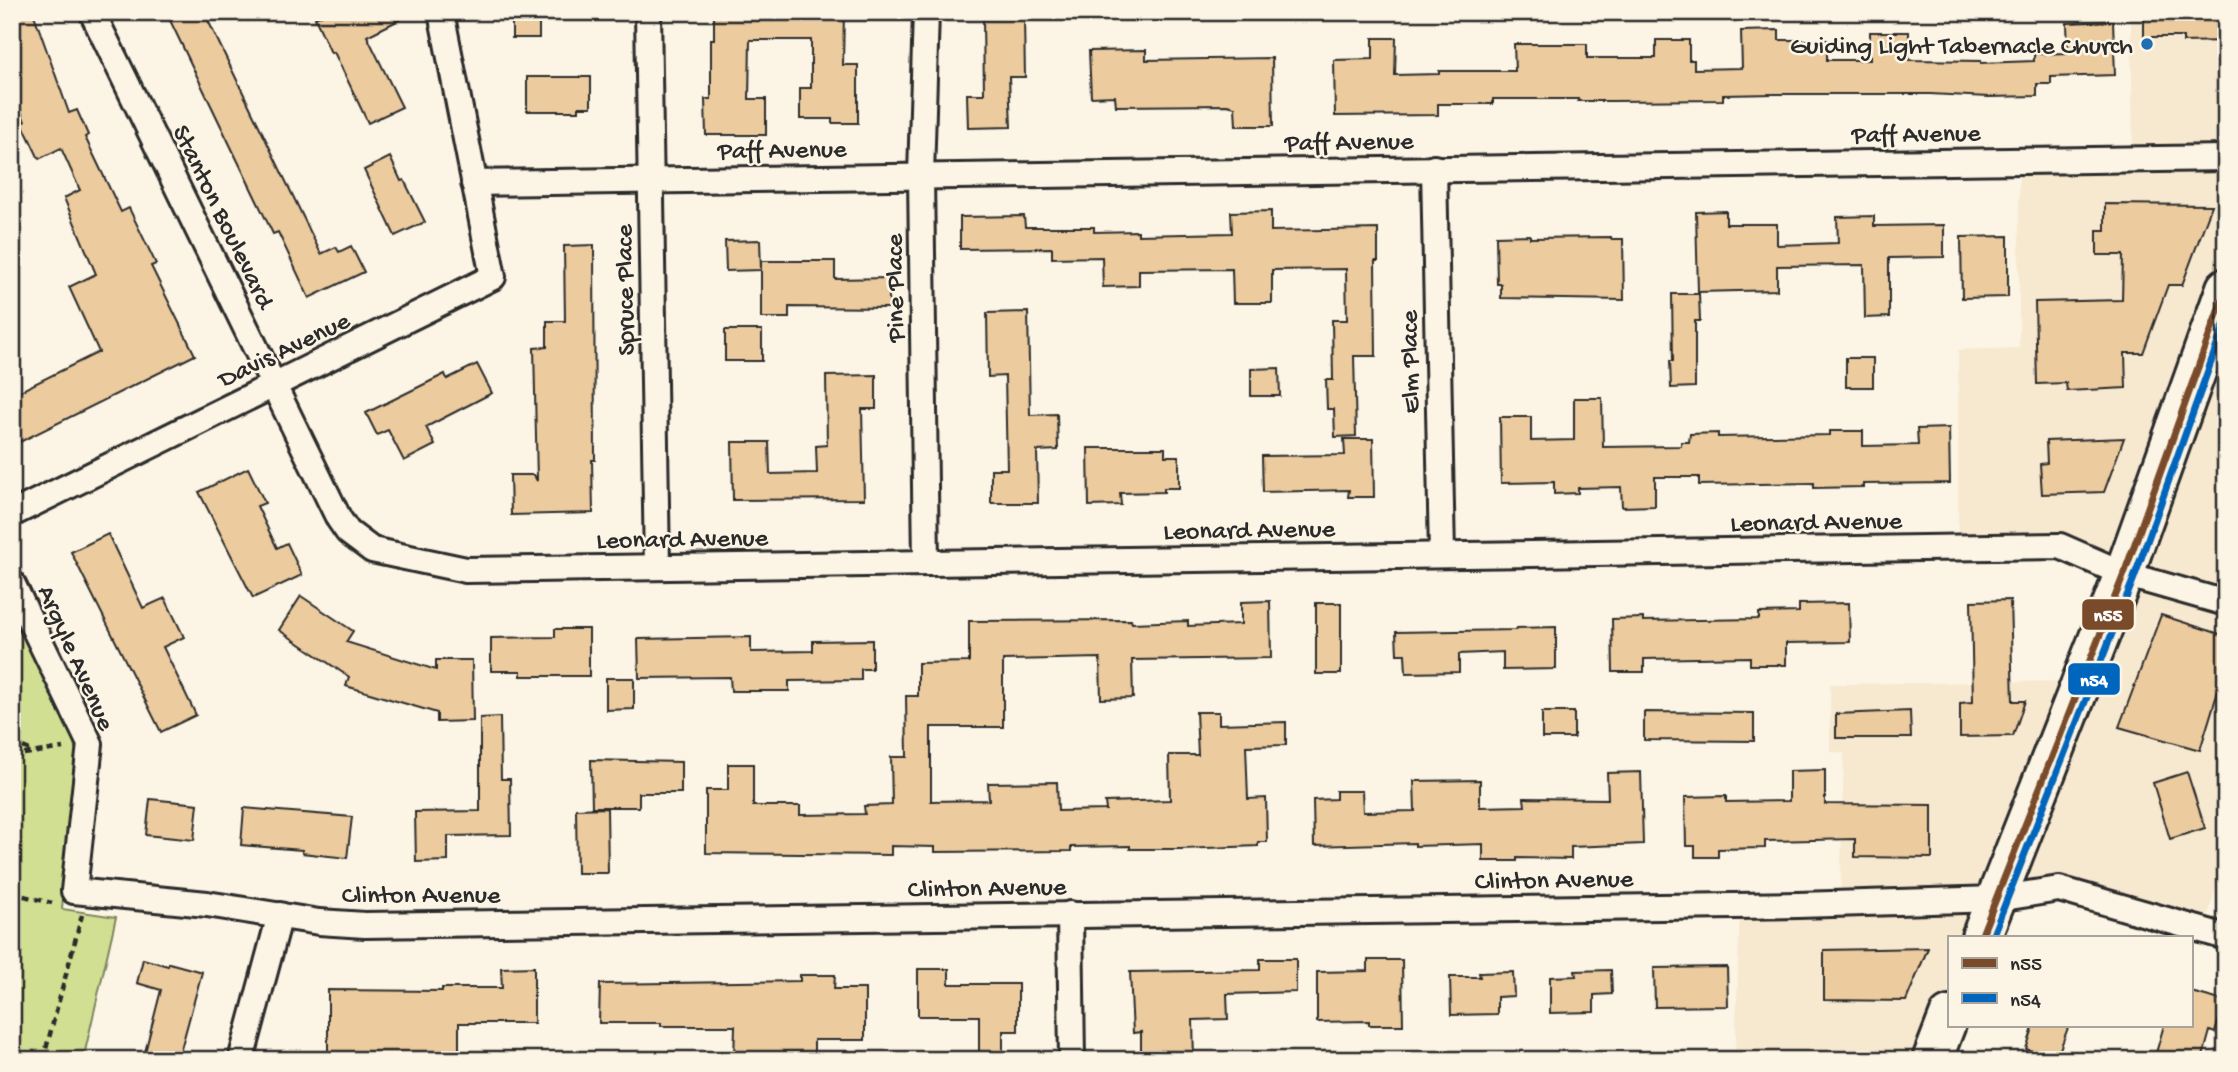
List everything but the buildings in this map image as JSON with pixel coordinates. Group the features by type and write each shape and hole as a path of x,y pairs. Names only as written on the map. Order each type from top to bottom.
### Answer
{"main road":[{"path":"1981,936 2124,574 2226,288"},
{"path":"1932,1060 1948,1019"}],"street":[{"name":"Stanton Boulevard","path":"92,12 339,519 348,532 372,550"},
{"path":"441,12 474,183"},
{"name":"Spruce Place","path":"649,12 657,567"},
{"name":"Pine Place","path":"926,12 921,176 926,563"},
{"name":"Paff Avenue","path":"474,183 2226,158"},
{"name":"Elm Place","path":"1434,168 1442,555"},
{"name":"Davis Avenue","path":"12,514 493,277 474,183"},
{"name":"Leonard Avenue","path":"372,550 466,570 2060,546 2124,574 2226,603"},
{"name":"Argyle Avenue","path":"12,583 90,744 75,891 85,902"},
{"name":"Clinton Avenue","path":"85,902 207,904 318,922 365,925 1798,905 1997,899 2059,889 2226,936"},
{"path":"1070,914 1072,1060"},
{"path":"241,1060 280,915"}],"path":[{"path":"12,743 34,752"},
{"path":"12,756 90,744"},
{"path":"12,893 85,902 43,1060"}],"shaded area":[{"path":"2131,12 2226,12 2226,849 2204,931 2059,889 1997,899 1981,936 1948,936 1948,1019 1932,1060 1735,1060 1740,905 1840,903 1844,753 1830,752 1830,684 2080,681 2124,574 2060,546 1958,548 1958,350 2019,348 2019,160 2133,159"}],"green space":[{"path":"12,614 72,734 76,752 62,909 116,917 83,1060 12,1060"}],"transit line":[{"name":"n55","path":"1981,936 2124,574 2226,289"},
{"name":"n54","path":"1992,936 2134,578 2226,320"}],"place":[{"name":"Guiding Light Tabernacle Church","path":"2147,44"}]}
